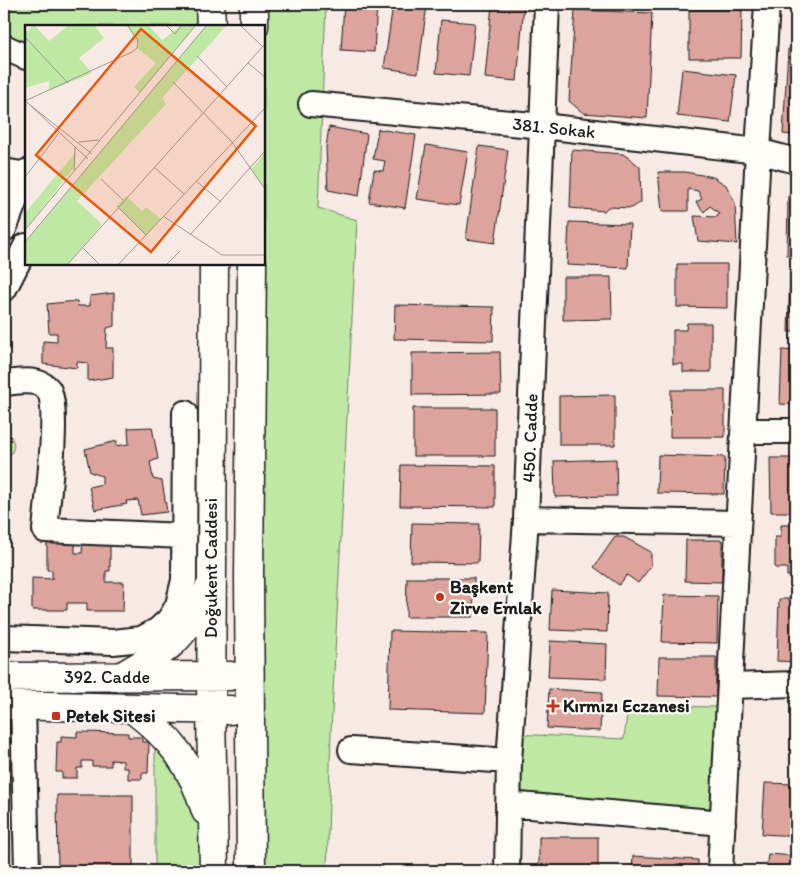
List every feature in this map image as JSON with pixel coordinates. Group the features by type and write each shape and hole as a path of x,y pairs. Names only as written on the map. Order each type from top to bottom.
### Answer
{"main road":[{"path":"210,4 211,25"},
{"path":"254,4 254,25"},
{"name":"Doğukent Caddesi","path":"214,265 211,711 214,871"},
{"path":"251,871 249,676 252,265"},
{"path":"121,677 154,658 177,640 194,618 211,585"},
{"name":"392. Cadde","path":"4,677 249,676"},
{"name":"392. Cadde","path":"13,705 211,711 250,709"},
{"path":"133,709 166,737 189,768 199,786 214,836"}],"street":[{"name":"450. Cadde","path":"507,871 509,761 526,519 543,126 546,4"},
{"path":"720,871 767,4"},
{"path":"4,47 25,57"},
{"name":"381. Sokak","path":"311,104 543,126 758,151 796,161"},
{"path":"4,230 18,173"},
{"path":"4,289 25,248"},
{"path":"4,383 38,383 47,389 53,399 54,418 45,530 184,536"},
{"path":"4,638 113,642 141,639 158,630 170,619 178,606 184,580 185,413"},
{"path":"745,431 796,431"},
{"path":"526,519 738,523"},
{"path":"730,686 796,684"},
{"path":"13,705 27,871"},
{"path":"351,750 509,761"},
{"path":"508,804 723,823"}],"green space":[{"path":"4,4 210,4 211,25 25,25 25,57 4,47"},
{"path":"254,4 326,4 318,208 357,220 331,732 327,871 251,871 265,265 264,25"},
{"path":"4,431 11,437 14,445 11,453 4,459"},
{"path":"628,706 730,707 723,823 508,804 511,734 624,739"},
{"path":"155,726 181,755 214,871 155,871"}],"building":[{"path":"344,4 377,4 374,52 341,50"},
{"path":"393,4 427,4 418,73 384,68"},
{"path":"440,4 474,4 473,8 440,6"},
{"path":"492,4 524,4 517,81 485,78"},
{"path":"575,10 652,13 647,118 583,113 569,101"},
{"path":"689,10 742,10 741,58 689,58"},
{"path":"441,20 475,23 469,76 436,73"},
{"path":"788,49 796,50 796,135 783,134"},
{"path":"682,69 736,75 730,122 677,116"},
{"path":"329,127 367,134 359,196 328,190 326,147"},
{"path":"378,129 416,135 405,208 369,202 374,170 383,171 385,161 373,159"},
{"path":"426,145 468,152 459,205 417,199"},
{"path":"479,146 508,150 495,243 466,239"},
{"path":"572,150 623,154 633,161 640,167 641,202 632,208 608,207 604,211 570,208"},
{"path":"658,172 685,172 713,177 726,185 735,203 737,244 698,241 694,216 717,217 719,213 710,206 704,212 696,202 702,199 698,191 688,189 688,211 662,211"},
{"path":"788,196 796,196 796,255 787,255"},
{"path":"569,222 630,224 628,268 567,265"},
{"path":"677,264 727,264 727,308 677,307"},
{"path":"790,273 796,273 796,332 788,332"},
{"path":"563,277 611,277 612,319 563,320"},
{"path":"114,293 114,326 107,328 106,348 113,348 113,377 88,381 88,363 77,362 77,368 43,364 43,341 57,342 57,333 49,333 47,304 77,301 78,306 90,306 90,296"},
{"path":"395,305 494,307 493,341 394,339"},
{"path":"687,323 711,323 711,372 683,372 683,364 673,364 673,330 686,330"},
{"path":"782,350 796,351 796,405 780,404"},
{"path":"500,352 501,394 412,395 412,353"},
{"path":"671,390 725,390 725,437 670,437"},
{"path":"615,395 615,445 559,445 559,396"},
{"path":"413,408 495,408 495,456 413,456"},
{"path":"152,427 158,459 150,462 153,479 162,481 167,512 141,515 138,500 126,501 127,504 95,510 89,487 102,484 102,476 90,472 85,449 117,441 116,446 129,444 128,428"},
{"path":"658,455 725,457 724,494 657,493"},
{"path":"770,458 796,458 796,512 771,512"},
{"path":"616,459 617,496 555,497 554,461"},
{"path":"401,465 495,466 495,507 400,506"},
{"path":"412,523 479,524 478,563 411,562"},
{"path":"781,525 796,525 796,576 787,576 787,568 775,568 775,537 781,537"},
{"path":"615,537 624,537 651,552 651,566 638,583 627,575 619,585 594,567"},
{"path":"47,538 75,538 75,553 82,553 83,539 110,539 110,571 106,571 106,582 124,582 123,611 87,611 87,603 67,603 67,610 32,610 32,578 52,579 52,570 47,570"},
{"path":"686,540 722,540 722,582 685,581"},
{"name":"Başkent Zirve Emlak","path":"407,578 474,578 473,617 406,617"},
{"path":"552,590 608,593 607,632 550,630"},
{"path":"664,595 718,596 717,643 662,642"},
{"path":"779,599 796,599 796,662 777,661"},
{"path":"390,631 488,633 485,713 388,710"},
{"path":"550,641 607,644 606,679 548,677"},
{"path":"659,657 716,657 716,697 658,696"},
{"path":"549,689 602,692 600,731 547,728"},
{"path":"4,732 7,732 6,781 4,781"},
{"path":"77,732 128,733 128,737 142,737 142,742 149,742 148,773 142,773 142,779 128,779 128,768 123,768 123,761 111,760 111,766 92,766 92,761 82,761 82,768 77,768 77,778 62,778 62,772 56,772 57,742 61,742 61,736 77,737"},
{"path":"765,783 796,784 796,836 762,834"},
{"path":"57,795 133,795 133,871 58,871"},
{"path":"4,796 6,796 6,841 4,841"},
{"path":"539,837 598,837 598,871 539,871"},
{"path":"768,854 796,856 796,871 766,871"},
{"path":"633,856 698,860 698,871 632,871"}],"place":[{"name":"Başkent Zirve Emlak","path":"440,597"},
{"name":"Kırmızı Eczanesi","path":"553,706"},
{"name":"Petek Sitesi","path":"56,716"}]}
